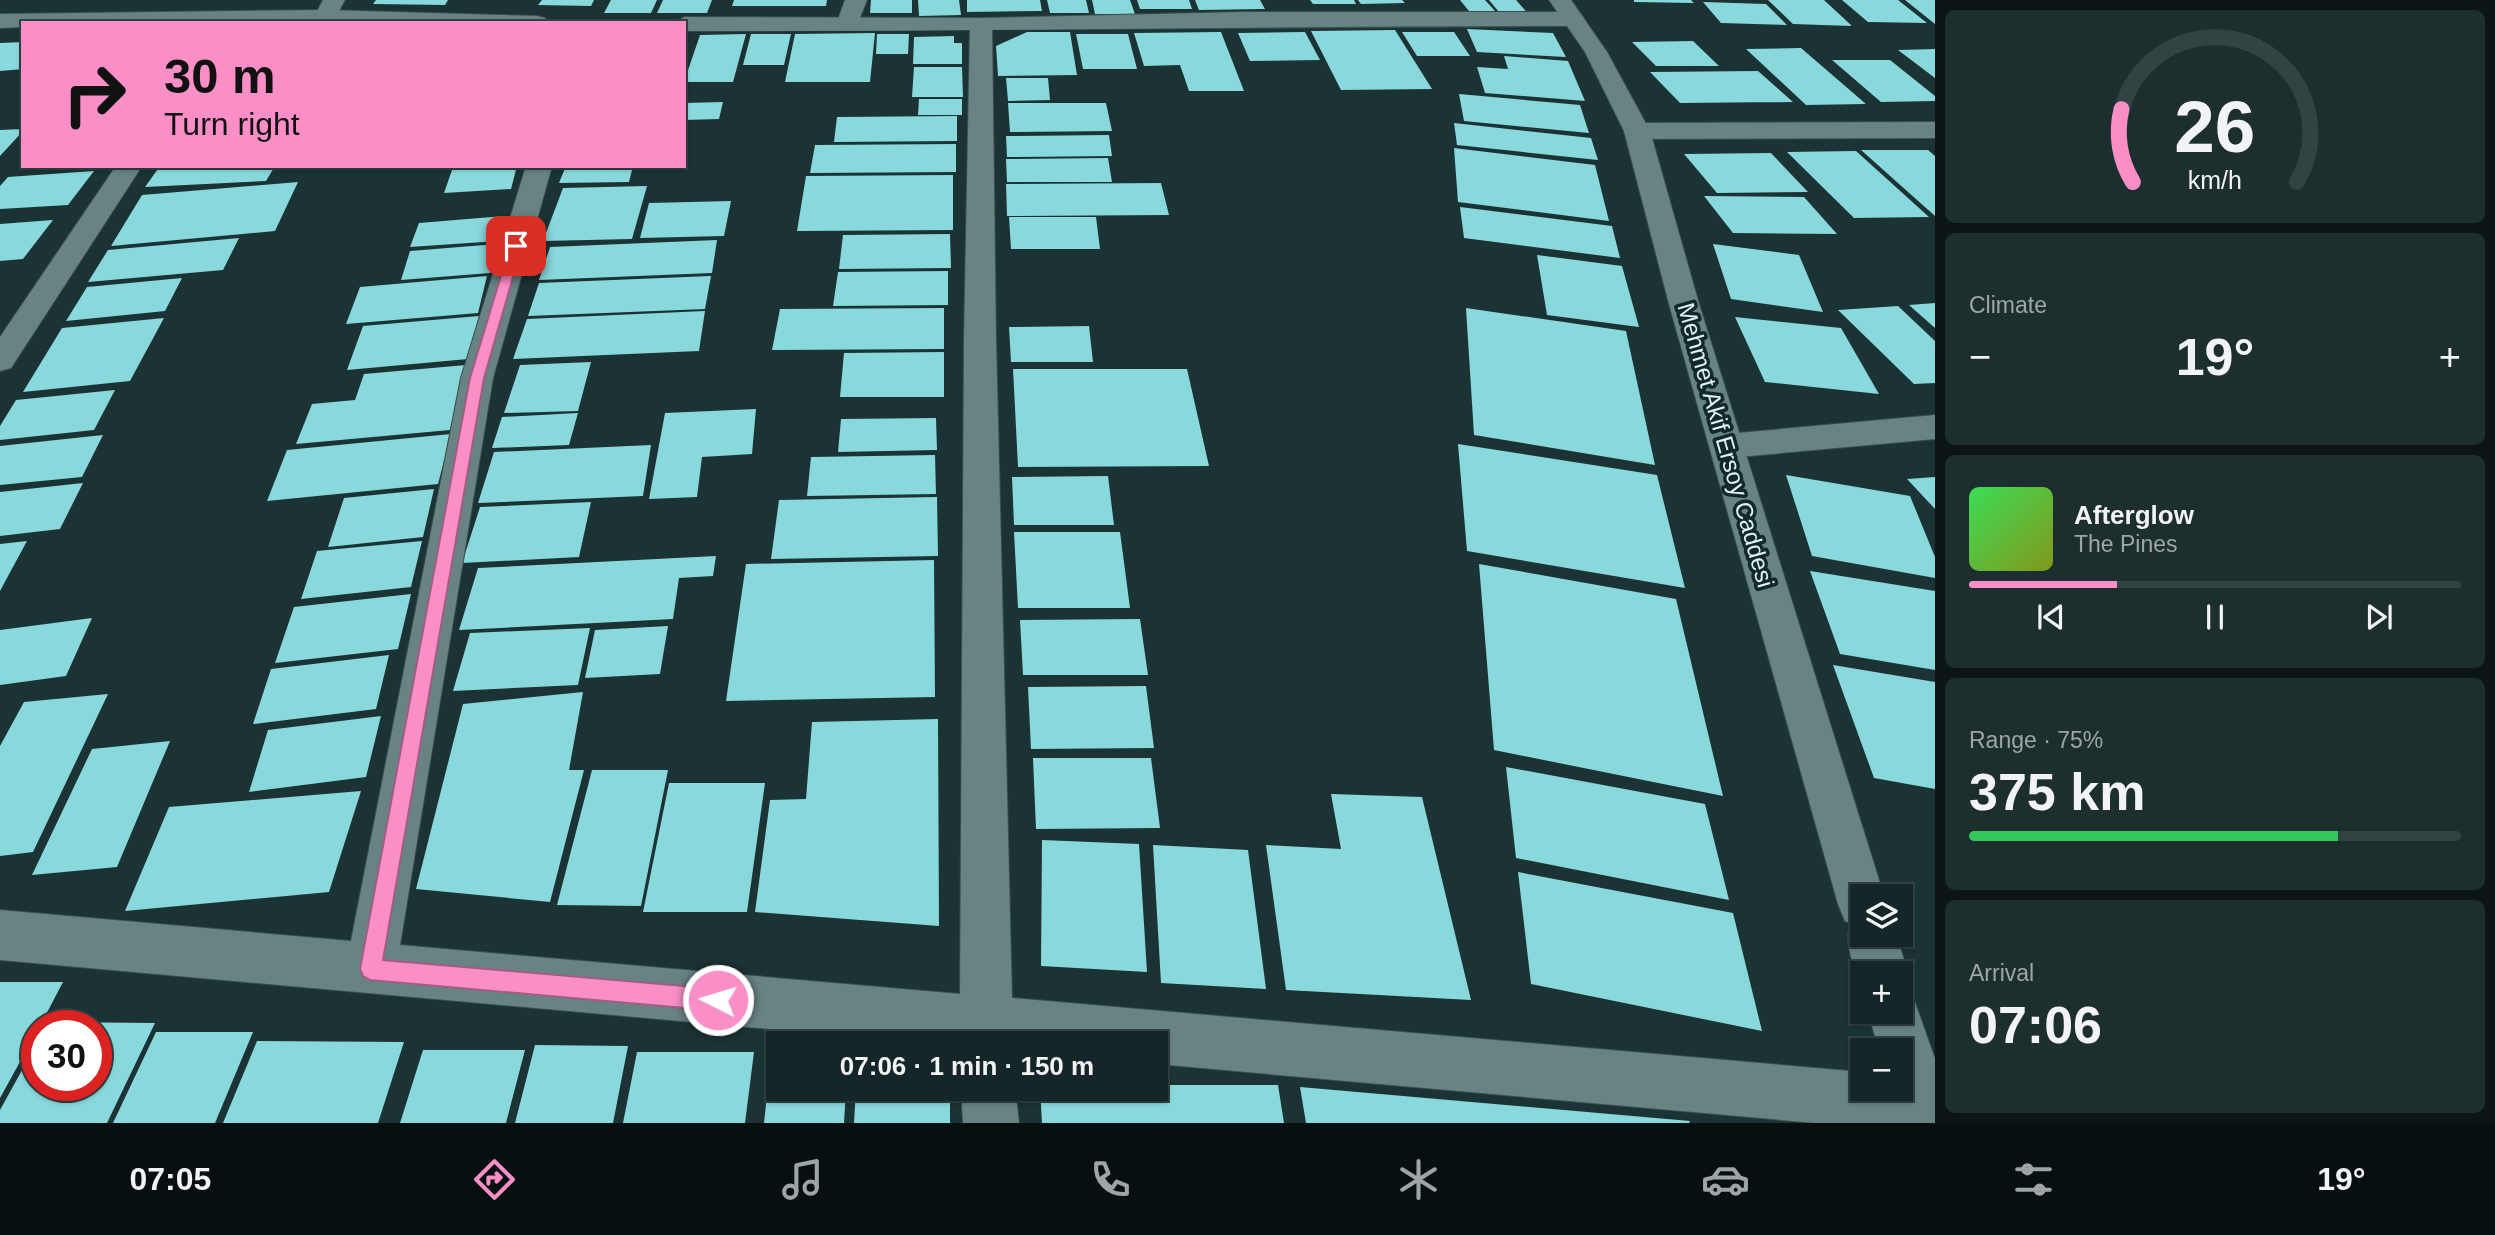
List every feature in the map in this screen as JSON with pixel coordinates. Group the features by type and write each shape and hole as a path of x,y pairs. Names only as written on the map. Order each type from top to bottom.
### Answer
{"street":[{"path":"847,25 856,0"},
{"path":"236,21 329,8 509,21"},
{"path":"686,24 981,25 1566,10"},
{"name":"Mehmet Akif Ersoy Caddesi","path":"1566,10 1596,52 1637,131 1856,884"},
{"path":"0,21 21,21"},
{"path":"981,25 980,353 985,1031"},
{"path":"1637,131 1935,130"},
{"path":"0,361 128,168"},
{"path":"370,969 477,378 538,168"},
{"path":"1727,446 1935,427"},
{"path":"0,935 370,969 966,1031"},
{"path":"1168,1049 1924,1114 1898,1024"},
{"path":"989,1101 990,1123"}],"building":[{"path":"376,0 448,0 445,5 373,4"},
{"path":"542,0 594,0 591,6 538,5"},
{"path":"611,0 657,0 651,13 604,13"},
{"path":"663,0 712,0 707,13 657,13"},
{"path":"734,0 827,0 826,6 732,6"},
{"path":"871,0 912,0 912,13 870,13"},
{"path":"918,0 959,0 961,15 919,16"},
{"path":"967,0 1040,0 1042,11 967,12"},
{"path":"1047,0 1086,0 1089,13 1050,13"},
{"path":"1092,0 1130,0 1135,14 1095,14"},
{"path":"1137,0 1189,0 1192,9 1140,9"},
{"path":"1195,0 1260,0 1265,9 1199,10"},
{"path":"1310,0 1354,0 1356,4 1313,4"},
{"path":"1358,0 1402,0 1405,3 1361,4"},
{"path":"1460,0 1485,0 1495,11 1469,11"},
{"path":"1489,0 1516,0 1531,17 1504,18"},
{"path":"1691,0 1694,3 1634,2"},
{"path":"1768,0 1824,0 1852,26 1793,24"},
{"path":"1842,0 1898,0 1927,23 1868,22"},
{"path":"1905,0 1935,0 1935,24"},
{"path":"1703,2 1766,4 1787,25 1721,23"},
{"path":"1467,29 1553,33 1566,57 1477,52"},
{"path":"1395,30 1432,89 1341,90 1311,31"},
{"path":"1027,32 1070,32 1077,75 998,76 996,46"},
{"path":"1221,32 1244,91 1189,91 1180,65 1144,66 1134,33"},
{"path":"1305,32 1320,60 1250,61 1238,33"},
{"path":"1402,32 1454,32 1470,56 1417,56"},
{"path":"875,33 870,82 785,82 795,34"},
{"path":"746,34 733,82 686,82 700,35"},
{"path":"751,34 791,34 784,65 743,65"},
{"path":"877,34 909,34 908,54 876,54"},
{"path":"1076,34 1128,34 1137,69 1083,69"},
{"path":"954,36 954,43 962,43 962,64 913,64 914,37"},
{"path":"1693,41 1719,66 1656,66 1632,42"},
{"path":"21,42 21,69 0,71 0,43"},
{"path":"1801,48 1866,104 1806,105 1746,49"},
{"path":"1935,49 1935,78 1898,50"},
{"path":"1504,56 1568,61 1585,101 1485,93 1477,67 1508,69"},
{"path":"1832,60 1890,60 1935,96 1935,101 1881,102"},
{"path":"914,67 962,67 963,97 912,97"},
{"path":"1758,71 1793,102 1680,103 1650,72"},
{"path":"1006,78 1048,78 1050,100 1008,101"},
{"path":"1459,94 1580,105 1589,133 1464,121"},
{"path":"919,99 962,99 962,115 918,115"},
{"path":"723,102 719,119 686,120 686,103"},
{"path":"1008,103 1106,103 1112,131 1010,132"},
{"path":"957,116 957,141 834,142 837,117"},
{"path":"1454,123 1591,138 1598,160 1457,145"},
{"path":"21,129 21,133 0,156 0,130"},
{"path":"1109,135 1112,156 1007,157 1006,136"},
{"path":"956,144 956,172 810,173 815,145"},
{"path":"1454,148 1595,165 1609,221 1458,202"},
{"path":"1861,150 1928,150 1935,156 1935,216"},
{"path":"1856,151 1929,217 1854,218 1787,152"},
{"path":"1771,153 1808,192 1717,193 1684,154"},
{"path":"1108,158 1112,182 1007,182 1006,159"},
{"path":"159,168 274,168 266,181 145,187"},
{"path":"516,168 511,189 444,193 452,170"},
{"path":"565,168 632,168 629,182 559,183"},
{"path":"94,171 68,205 0,209 0,186 8,177"},
{"path":"953,175 953,230 797,231 806,176"},
{"path":"298,182 275,231 111,246 142,195"},
{"path":"1161,183 1169,215 1007,216 1006,184"},
{"path":"647,186 632,239 543,241 563,188"},
{"path":"1704,196 1804,197 1837,234 1733,233"},
{"path":"731,201 724,236 640,238 649,203"},
{"path":"1460,207 1612,226 1620,258 1464,238"},
{"path":"504,216 498,241 410,247 419,223"},
{"path":"1009,217 1096,217 1100,249 1011,249"},
{"path":"53,220 23,259 0,261 0,224"},
{"path":"950,234 951,268 839,269 843,235"},
{"path":"239,238 223,270 88,282 108,250"},
{"path":"717,240 712,273 539,280 550,247"},
{"path":"497,244 490,273 401,280 410,251"},
{"path":"1713,244 1799,255 1823,312 1731,299"},
{"path":"1537,255 1622,266 1639,327 1547,315"},
{"path":"948,271 948,305 833,306 838,272"},
{"path":"487,276 478,313 346,324 360,287"},
{"path":"711,276 705,309 528,316 539,283"},
{"path":"182,278 165,311 66,321 87,287"},
{"path":"1935,303 1935,328 1909,305"},
{"path":"1898,306 1935,341 1935,383 1914,384 1838,310"},
{"path":"944,308 944,349 772,350 780,309"},
{"path":"1466,308 1626,331 1655,465 1474,435"},
{"path":"705,311 699,351 513,359 527,319"},
{"path":"479,316 468,359 347,370 363,326"},
{"path":"1735,317 1841,328 1879,394 1765,382"},
{"path":"164,318 130,381 23,392 62,328"},
{"path":"1089,326 1093,362 1011,362 1009,327"},
{"path":"944,352 944,397 840,397 844,353"},
{"path":"591,362 578,411 504,413 520,365"},
{"path":"466,365 450,430 296,444 312,404 355,400 364,374"},
{"path":"1013,369 1187,369 1209,466 1018,467"},
{"path":"115,390 94,430 0,440 0,426 16,400"},
{"path":"756,409 752,454 702,457 697,497 649,499 665,413"},
{"path":"578,413 569,445 492,448 502,417"},
{"path":"936,418 937,450 838,452 841,419"},
{"path":"451,434 438,484 267,501 287,450"},
{"path":"103,435 82,477 0,485 0,446"},
{"path":"1458,444 1657,475 1685,588 1467,551"},
{"path":"651,445 643,496 478,503 494,452"},
{"path":"935,455 936,494 807,496 811,457"},
{"path":"1786,475 1910,496 1935,557 1935,578 1812,556"},
{"path":"1108,476 1114,525 1014,525 1012,477"},
{"path":"1935,477 1935,509 1907,479"},
{"path":"83,483 60,529 0,536 0,492"},
{"path":"434,489 423,537 328,547 344,498"},
{"path":"937,497 938,556 771,559 779,500"},
{"path":"591,502 579,557 462,563 480,507"},
{"path":"1014,532 1120,532 1130,608 1018,608"},
{"path":"27,541 0,591 0,544"},
{"path":"422,541 411,587 301,599 317,551"},
{"path":"716,556 713,576 679,578 673,619 459,630 478,568"},
{"path":"934,560 935,697 726,701 746,564"},
{"path":"1479,564 1676,599 1723,796 1494,750"},
{"path":"1810,571 1935,591 1935,670 1840,654"},
{"path":"411,594 398,649 275,663 294,607"},
{"path":"92,618 66,676 0,685 0,630"},
{"path":"1140,619 1148,675 1023,675 1020,620"},
{"path":"668,626 660,674 585,678 595,630"},
{"path":"590,628 578,685 453,691 470,633"},
{"path":"389,655 376,709 253,724 271,669"},
{"path":"1833,665 1935,682 1935,789 1874,778"},
{"path":"1146,686 1154,748 1031,749 1028,687"},
{"path":"583,692 569,770 584,770 550,902 416,889 463,704"},
{"path":"108,694 33,852 0,856 0,746 24,702"},
{"path":"381,716 366,777 249,792 268,730"},
{"path":"938,719 939,926 755,912 770,800 806,799 812,722"},
{"path":"170,741 117,867 32,875 92,749"},
{"path":"1033,758 1151,758 1160,828 1036,829"},
{"path":"1506,767 1705,804 1729,900 1516,858"},
{"path":"592,770 668,770 641,906 557,905"},
{"path":"669,783 765,783 747,912 643,912"},
{"path":"361,791 329,892 125,911 169,807"},
{"path":"1331,794 1422,797 1471,1000 1286,990 1266,845 1341,849"},
{"path":"1042,840 1139,844 1147,972 1041,966"},
{"path":"1153,845 1248,850 1266,989 1161,983"},
{"path":"1518,872 1733,913 1762,1031 1531,984"},
{"path":"0,982 63,982 48,1010 21,1010 21,1060 0,1098"},
{"path":"112,1023 155,1023 107,1123 0,1123 0,1110 21,1072 21,1101 112,1101"},
{"path":"156,1032 253,1032 215,1123 113,1123"},
{"path":"257,1041 404,1042 378,1123 223,1123"},
{"path":"535,1045 628,1046 613,1123 515,1123"},
{"path":"423,1050 525,1050 506,1123 400,1123"},
{"path":"637,1052 754,1052 745,1123 623,1123"},
{"path":"1168,1085 1278,1085 1284,1123 1042,1123 1041,1101 1168,1101"},
{"path":"1300,1087 1690,1121 1306,1123"},
{"path":"766,1101 845,1101 844,1123 764,1123"},
{"path":"855,1101 950,1101 950,1123 854,1123"}],"route":[{"path":"516,246 477,378 370,969 718,1000"}]}
